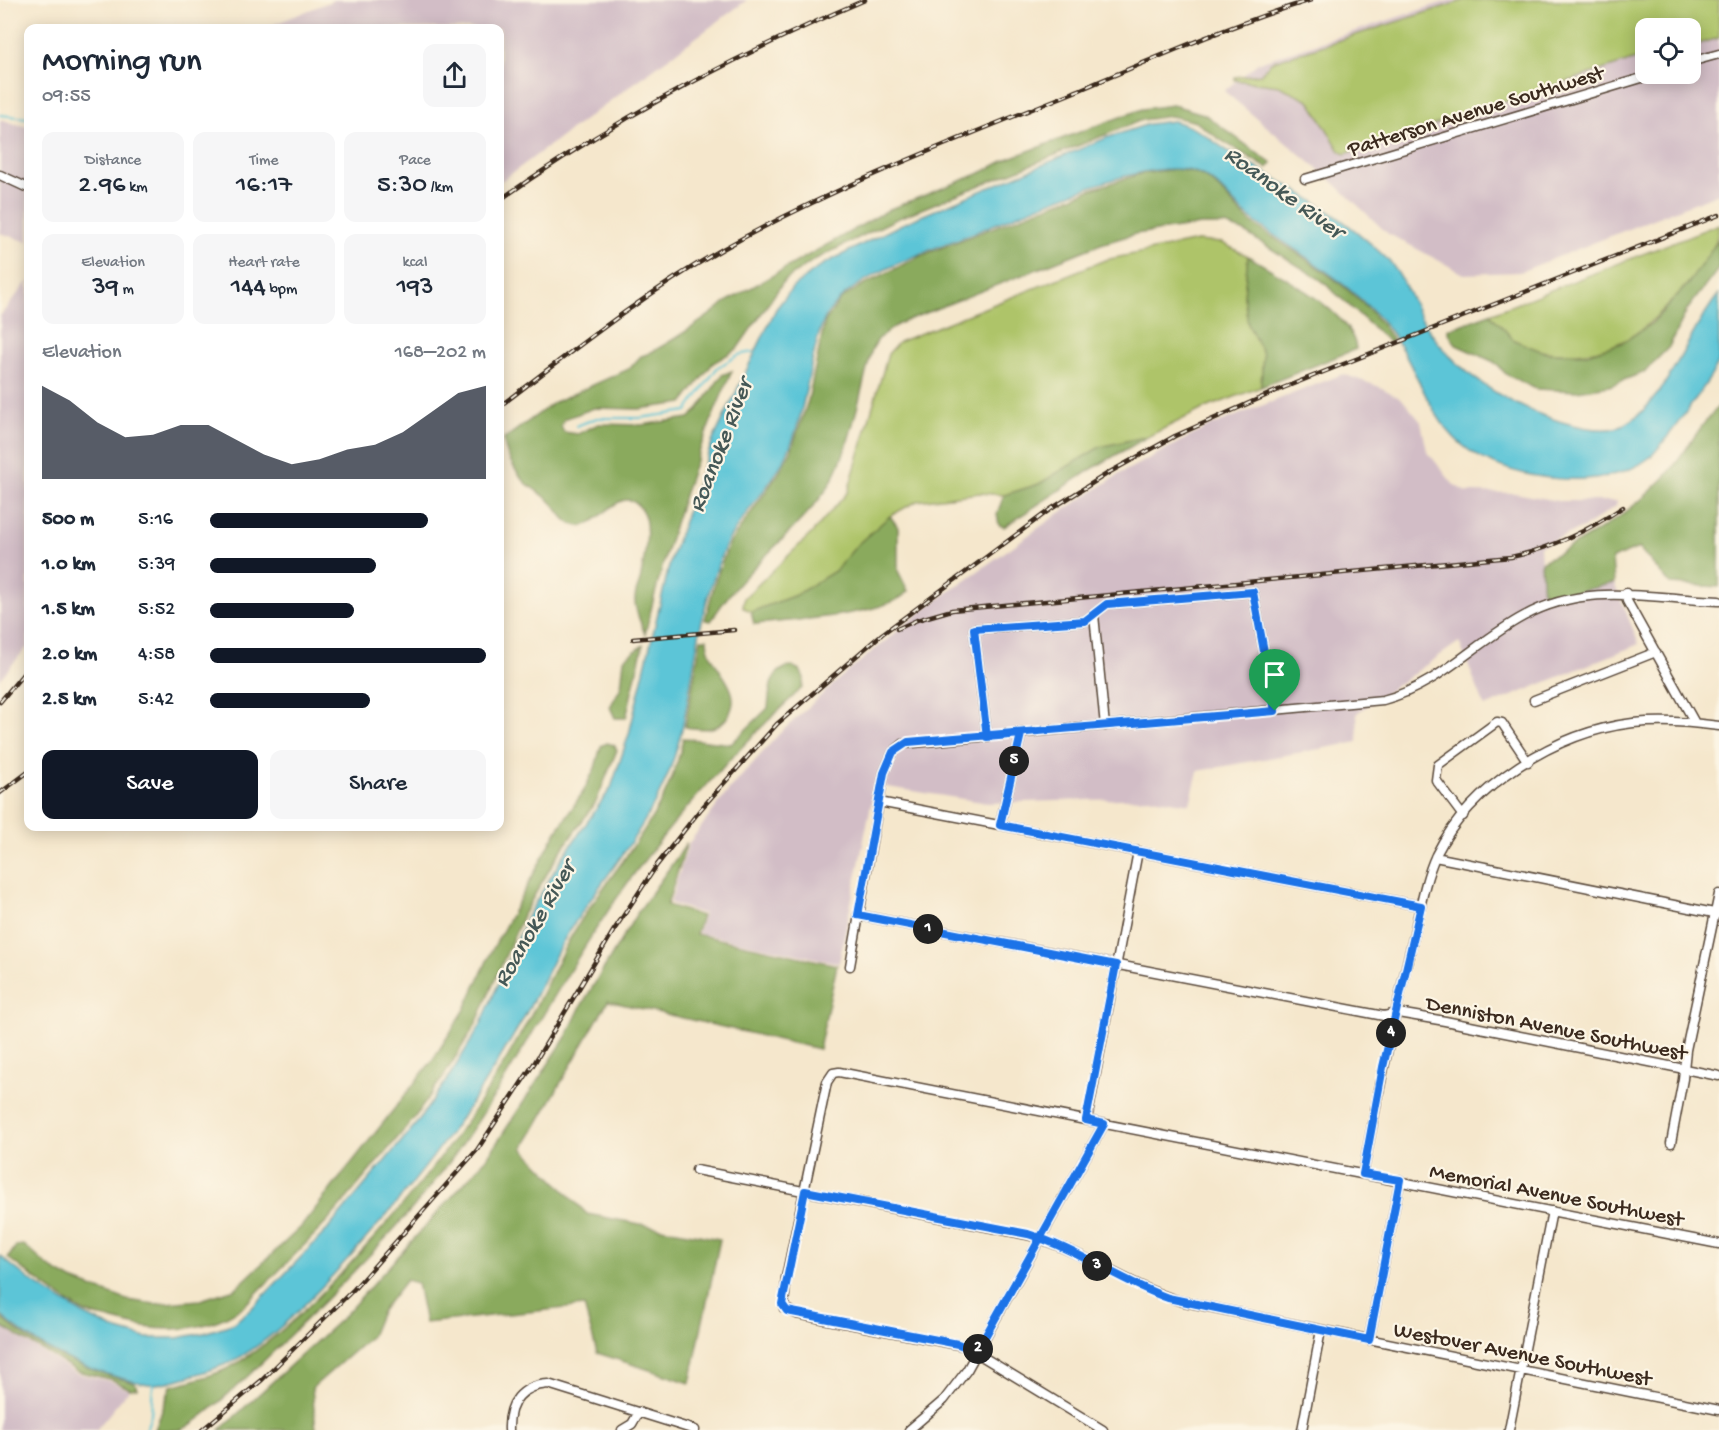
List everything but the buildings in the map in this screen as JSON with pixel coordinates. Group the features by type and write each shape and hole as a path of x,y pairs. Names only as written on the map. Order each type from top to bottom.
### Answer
{"street":[{"path":"1701,59 1719,54"},
{"name":"Patterson Avenue Southwest","path":"1305,179 1635,80"},
{"path":"0,175 24,186"},
{"path":"987,737 974,629 1085,621 1107,604 1253,592 1275,711"},
{"path":"1626,593 1627,601 1695,723"},
{"path":"850,966 879,802 889,759 898,747 908,742 1021,734 1383,700 1422,686 1506,627 1536,610 1572,599 1626,593 1719,601"},
{"path":"1094,615 1105,726"},
{"path":"1534,700 1656,652"},
{"path":"1462,816 1436,780 1438,765 1497,722 1502,723 1528,762"},
{"path":"1363,1174 1421,906 1436,857 1462,816 1498,781 1528,762 1563,744 1610,727 1649,722 1719,726"},
{"path":"1000,825 1021,734"},
{"path":"879,802 1421,906"},
{"path":"1102,1430 977,1351 958,1344 787,1311 782,1304 827,1082 833,1073 846,1073 1086,1120 1138,851"},
{"path":"1436,857 1717,913"},
{"path":"1671,1143 1686,1050 1717,913 1719,894"},
{"name":"Denniston Avenue Southwest","path":"858,915 1384,1016 1396,1014 1445,1021 1719,1076"},
{"name":"Memorial Avenue Southwest","path":"1086,1120 1719,1244"},
{"path":"909,1430 944,1400 956,1386 1104,1124"},
{"name":"Westover Avenue Southwest","path":"696,1170 1039,1238 1139,1287 1168,1298 1719,1410"},
{"path":"1369,1340 1400,1180"},
{"path":"1509,1430 1552,1211"},
{"path":"1302,1430 1321,1330"},
{"path":"509,1430 510,1413 518,1396 522,1391 539,1384 557,1385 695,1430"},
{"path":"622,1430 632,1424 639,1412"}],"shaded area":[{"path":"334,0 747,0 504,179 504,24 275,24"},
{"path":"1450,0 1719,0 1719,193 1520,272 1464,274 1387,233 1332,181 1224,91 1259,62"},
{"path":"0,120 24,126 24,241 0,233"},
{"path":"24,286 24,651 0,679 0,316"},
{"path":"1343,374 1380,387 1402,399 1421,422 1427,451 1453,484 1466,492 1515,493 1558,501 1617,501 1616,506 1585,527 1540,546 1543,599 1614,583 1639,644 1485,707 1459,642 1357,713 1358,742 1198,771 1190,804 1152,798 988,803 875,785 839,963 698,933 704,914 670,903 689,843 729,790 779,734 840,678 922,611 1058,514 1123,472 1210,426"},
{"path":"3,1328 76,1373 113,1382 129,1390 96,1430 0,1430 0,1332"}],"green space":[{"path":"1465,0 1719,0 1719,38 1701,43 1701,18 1635,18 1635,59 1345,154 1340,151 1309,100 1279,86 1235,80 1235,77 1261,74 1271,62"},
{"path":"1173,105 1204,114 1272,164 1267,168 1196,122 1171,116 1142,120 894,220 814,260 784,281 737,349 713,363 683,403 639,409 594,408 564,419 561,426 564,432 578,434 598,424 641,425 689,418 697,411 722,375 732,371 682,500 645,634 635,603 647,532 641,509 633,502 626,500 610,508 587,525 574,525 566,520 549,500 526,483 511,462 504,439 555,402 629,369 641,356 684,332 724,303 890,209 983,172 1007,159 1142,109"},
{"path":"1175,169 1198,174 1213,183 1252,223 1310,261 1347,289 1364,304 1393,340 1389,342 1321,280 1243,231 1224,225 1201,225 1135,234 1101,244 900,323 879,338 872,349 847,444 833,479 824,493 811,510 736,587 711,621 705,620 716,578 729,544 778,474 791,451 808,401 825,321 840,300 861,286 920,256 1092,189 1140,174"},
{"path":"1719,224 1711,251 1688,284 1642,329 1614,345 1581,353 1554,353 1534,349 1512,338 1490,314"},
{"path":"1719,239 1719,268 1687,310 1669,347 1644,372 1609,386 1577,391 1536,389 1507,375 1494,362 1456,345 1447,330 1490,314 1514,340 1546,353 1587,354 1622,343 1652,323 1688,284"},
{"path":"1197,241 1222,243 1248,256 1244,296 1248,324 1263,354 1261,387 1203,409 1149,436 1100,447 1039,484 1004,495 980,493 917,501 890,516 858,544 835,571 796,595 751,612 743,607 744,598 811,534 848,492 888,354 899,342 1105,260"},
{"path":"1248,256 1312,295 1328,308 1342,321 1352,335 1356,349 1261,387 1263,354 1248,324 1244,296"},
{"path":"1719,406 1719,587 1670,584 1639,548 1612,559 1614,583 1543,600 1541,562 1606,526 1650,492 1671,470"},
{"path":"1149,436 1090,470 1004,527 999,525 997,514 1004,495 1039,484 1100,447"},
{"path":"890,516 898,527 898,571 908,591 898,599 881,606 837,615 754,624 751,612 796,595 835,571 858,544"},
{"path":"701,639 707,639 713,659 733,696 733,706 728,716 719,725 709,729 685,727"},
{"path":"643,645 626,718 615,718 610,707 621,687 624,659"},
{"path":"791,666 800,670 804,678 802,688 714,777 634,874 587,942 502,1084 436,1180 347,1279 214,1407 180,1430 155,1430 171,1386 223,1370 269,1341 323,1292 398,1210 466,1122 507,1059 575,930 653,816 676,765 683,738 731,744 768,708 772,681 778,672"},
{"path":"607,743 614,745 617,750 596,802 558,855 524,913 476,1024 447,1071 415,1117 328,1221 244,1306 229,1315 197,1327 164,1329 130,1324 82,1311 8,1258 16,1246 24,1245 49,1267 72,1280 127,1300 155,1304 200,1300 235,1289 301,1227 432,1061 464,1011 491,952 557,831 583,792 595,768 601,746"},
{"path":"687,843 667,905 702,916 696,934 837,965 819,1049 608,1001 523,1148 587,1214 720,1239 690,1383 597,1353 584,1306 425,1323 417,1283 406,1280 381,1312 371,1336 312,1388 316,1430 220,1430 343,1317 487,1158 566,1037 581,1006 636,915"},
{"path":"0,1317 47,1350 98,1372 135,1383 137,1388 130,1389 113,1380 77,1371 3,1327 0,1330"}],"water":[{"name":"Roanoke River","path":"1173,121 1199,131 1236,156 1314,201 1349,226 1391,264 1424,323 1451,357 1484,385 1541,415 1585,428 1610,429 1624,425 1653,400 1719,294 1719,361 1687,411 1649,458 1630,469 1607,476 1581,479 1554,478 1502,467 1479,457 1461,444 1439,419 1408,359 1376,314 1344,285 1247,216 1212,181 1195,172 1172,169 1145,172 1080,190 884,270 845,294 831,309 822,325 817,341 798,423 787,454 723,552 705,606 680,738 662,788 651,809 640,829 573,925 498,1062 433,1157 386,1216 323,1286 274,1333 233,1361 184,1378 151,1384 101,1372 55,1353 27,1336 0,1315 0,1256 34,1283 83,1314 114,1329 146,1338 177,1338 204,1333 232,1324 250,1310 327,1230 416,1124 449,1077 480,1026 528,915 562,858 611,788 629,734 671,558 713,440 776,309 793,287 822,265 900,225 1106,138 1149,124"}],"waterway":[{"path":"0,115 24,118"},
{"path":"576,426 597,418 640,418 687,411 717,368 738,355 753,352"},
{"path":"146,1430 151,1414 153,1384"}],"railway":[{"path":"504,197 587,142 677,90 770,43 865,0"},
{"path":"504,403 663,286 763,227 850,185 938,147 1220,32 1311,0"},
{"path":"202,1430 262,1380 354,1289 477,1150 535,1062 614,930 657,865 700,810 777,724 882,634 1051,509 1110,472 1175,436 1283,388 1719,215"},
{"path":"897,629 917,620 952,610 1511,557 1570,538 1623,507"},
{"path":"633,639 734,630"},
{"path":"0,702 24,673"},
{"path":"0,793 24,775"}],"route":[{"path":"1275,711 987,737 908,742 893,752 884,773 858,915 1116,965 1086,1120 1104,1124 1039,1238 997,1312 977,1351 958,1344 787,1311 782,1304 805,1191 1028,1234 1039,1238 1054,1244 1139,1287 1168,1298 1369,1340 1385,1247 1400,1180 1363,1174 1383,1067 1421,906 1000,825 1021,734 987,737 974,629 1085,621 1107,604 1253,592 1263,658 1275,711"}]}
